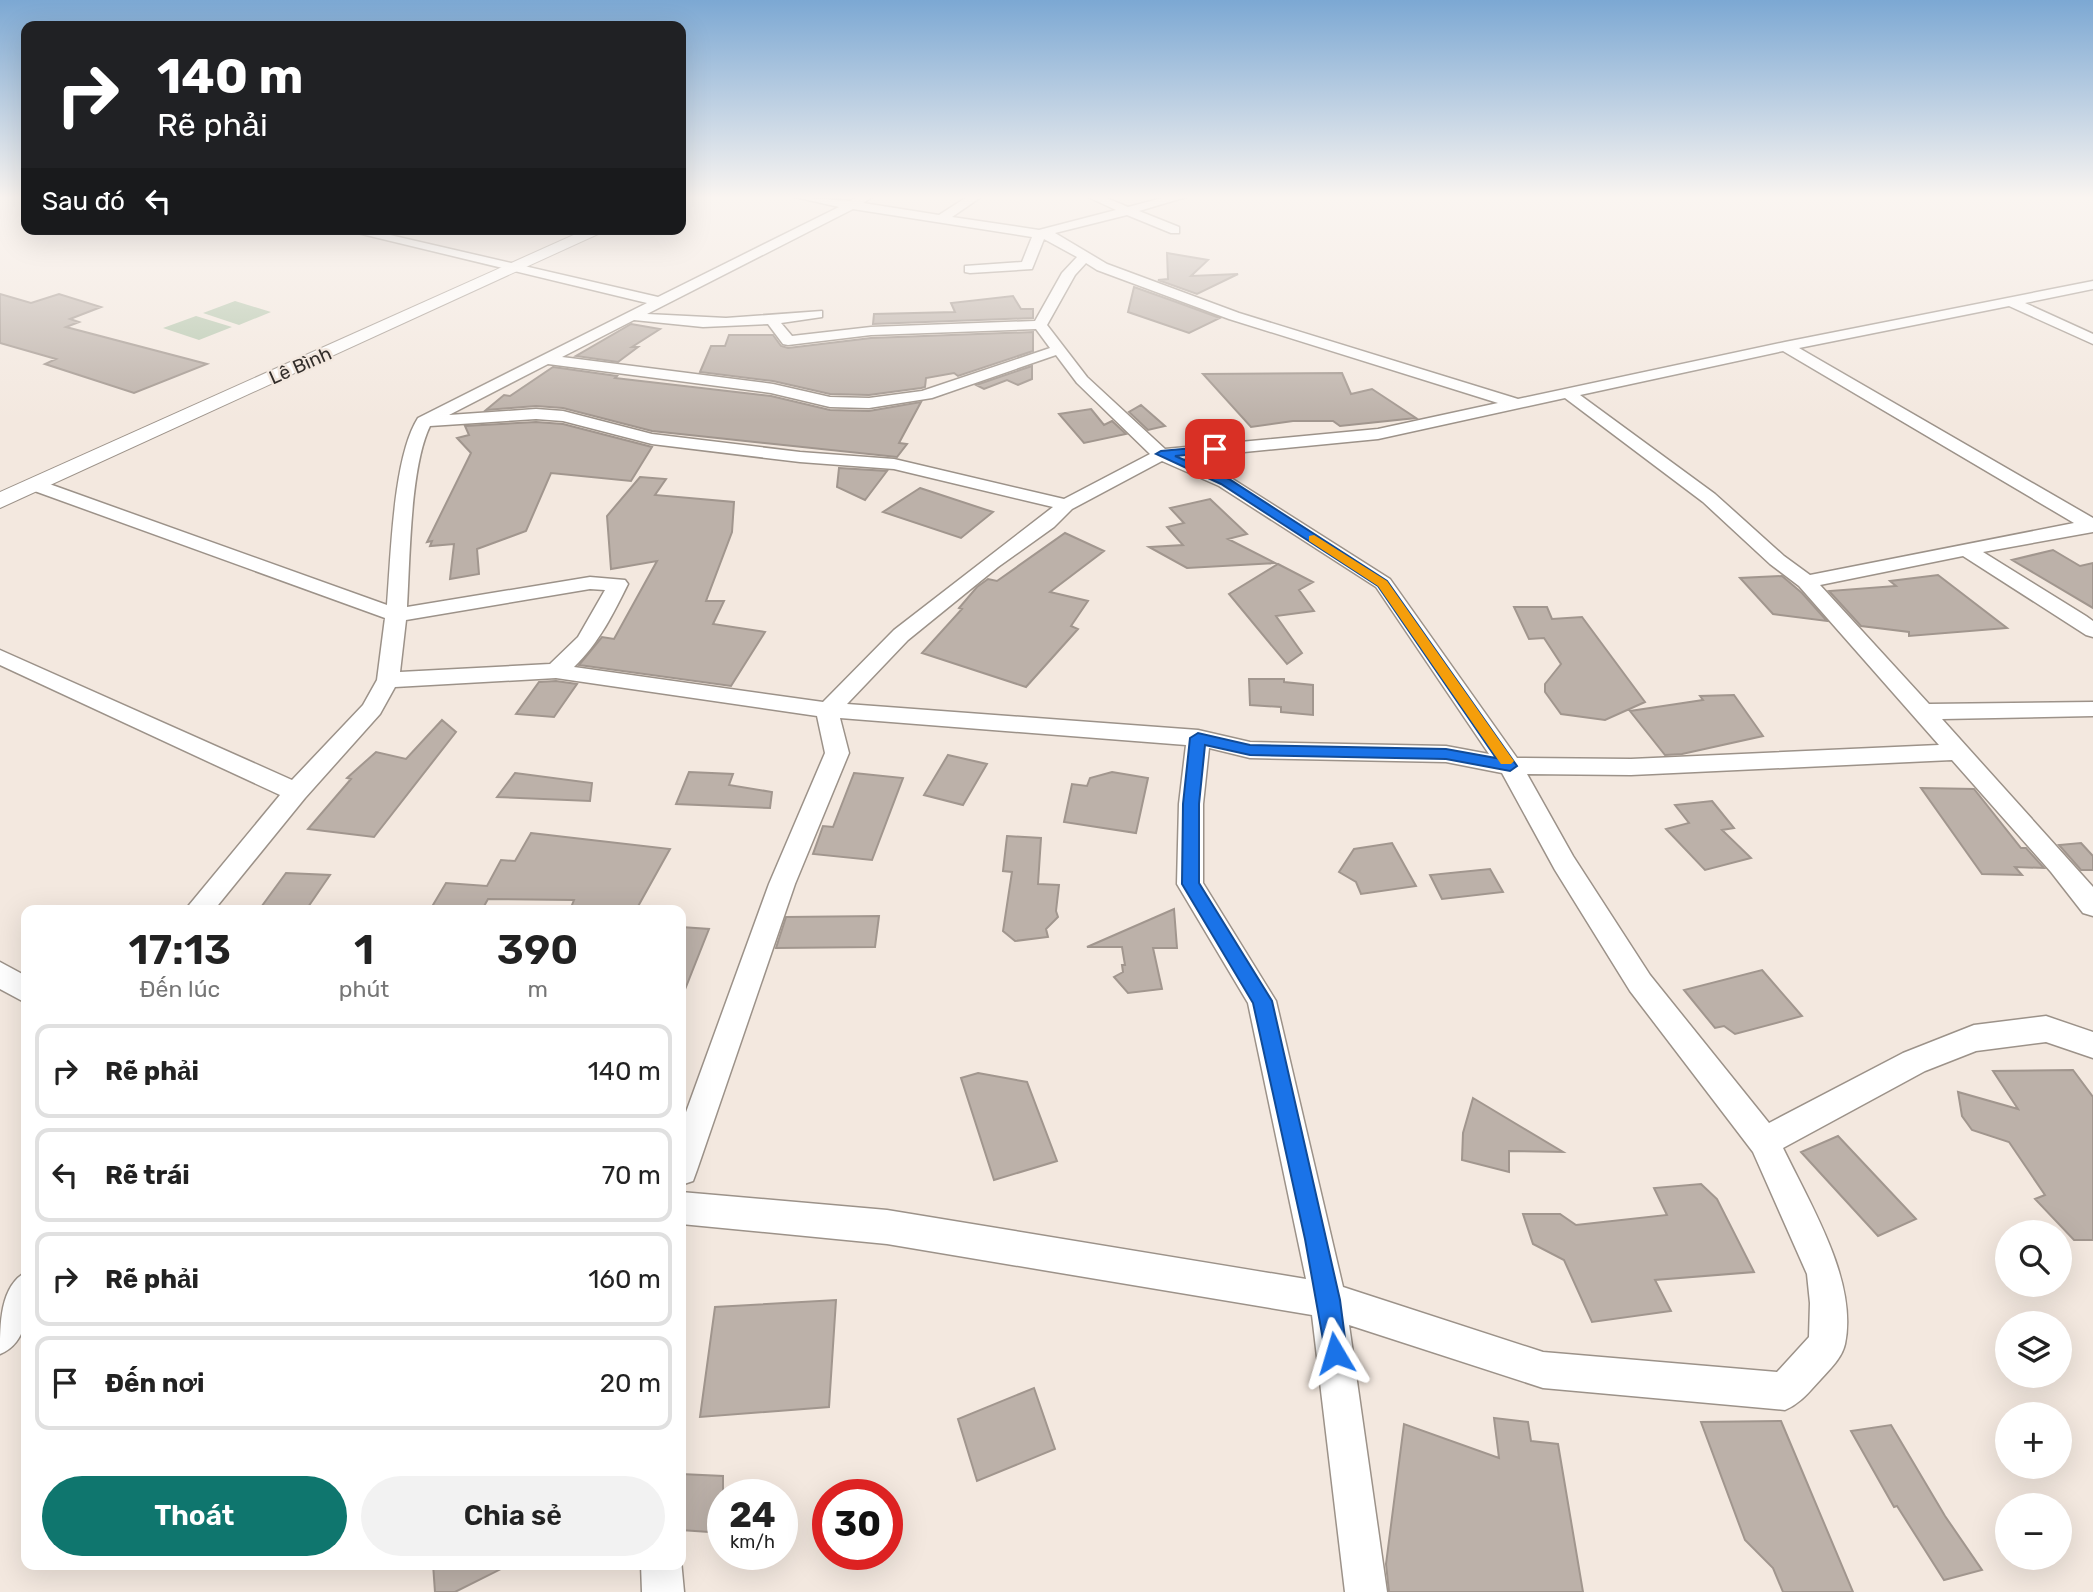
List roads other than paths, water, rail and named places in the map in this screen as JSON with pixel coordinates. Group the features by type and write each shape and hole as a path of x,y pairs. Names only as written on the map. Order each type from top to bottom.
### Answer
{"street":[{"name":"Lê Bình","path":"0,501 508,271"},
{"path":"523,271 660,302"},
{"path":"202,905 296,792 372,709 388,680 403,517 415,439 424,421 720,271"},
{"path":"998,271 1020,271"},
{"path":"1040,325 1071,271"},
{"path":"1114,271 1234,316 1515,403"},
{"path":"828,711 901,635 990,563 1048,523 1066,505 1161,454 1378,434 1786,346 2093,285"},
{"path":"2008,300 2093,340"},
{"path":"634,316 689,323 773,322 817,314"},
{"path":"773,322 788,341 871,331 1040,325"},
{"path":"686,1208 887,1227 1328,1300 1543,1370 1785,1391 1827,1344 1828,1304 1824,1273 1764,1142 1640,983 1564,863 1510,766 1383,583 1225,482 1161,454 1082,380 1040,325"},
{"path":"1786,346 2092,525"},
{"path":"543,359 774,389 819,400 873,403 905,401 926,395 1057,350"},
{"path":"1566,392 1709,498 1777,560 1806,582 2060,865 2093,906"},
{"path":"424,421 536,414 562,415 652,439 800,457 894,464 1066,505"},
{"path":"35,485 396,615 590,583 618,584 589,641 575,657 556,671"},
{"path":"1806,582 2092,525"},
{"path":"1966,550 2093,631"},
{"path":"0,657 296,792"},
{"path":"388,680 556,671 828,711 1198,738 1250,750 1446,754 1510,766 1631,766 1957,752"},
{"path":"1921,712 2093,709"},
{"path":"686,1156 782,884 838,753 828,711"},
{"path":"1198,738 1191,804 1190,884 1262,1001 1328,1300 1366,1592"},
{"path":"0,974 21,988"},
{"path":"1764,1142 1914,1062 1974,1038 2046,1029 2093,1045"},
{"path":"0,1336 21,1299"},
{"path":"662,1570 663,1592"}]}
